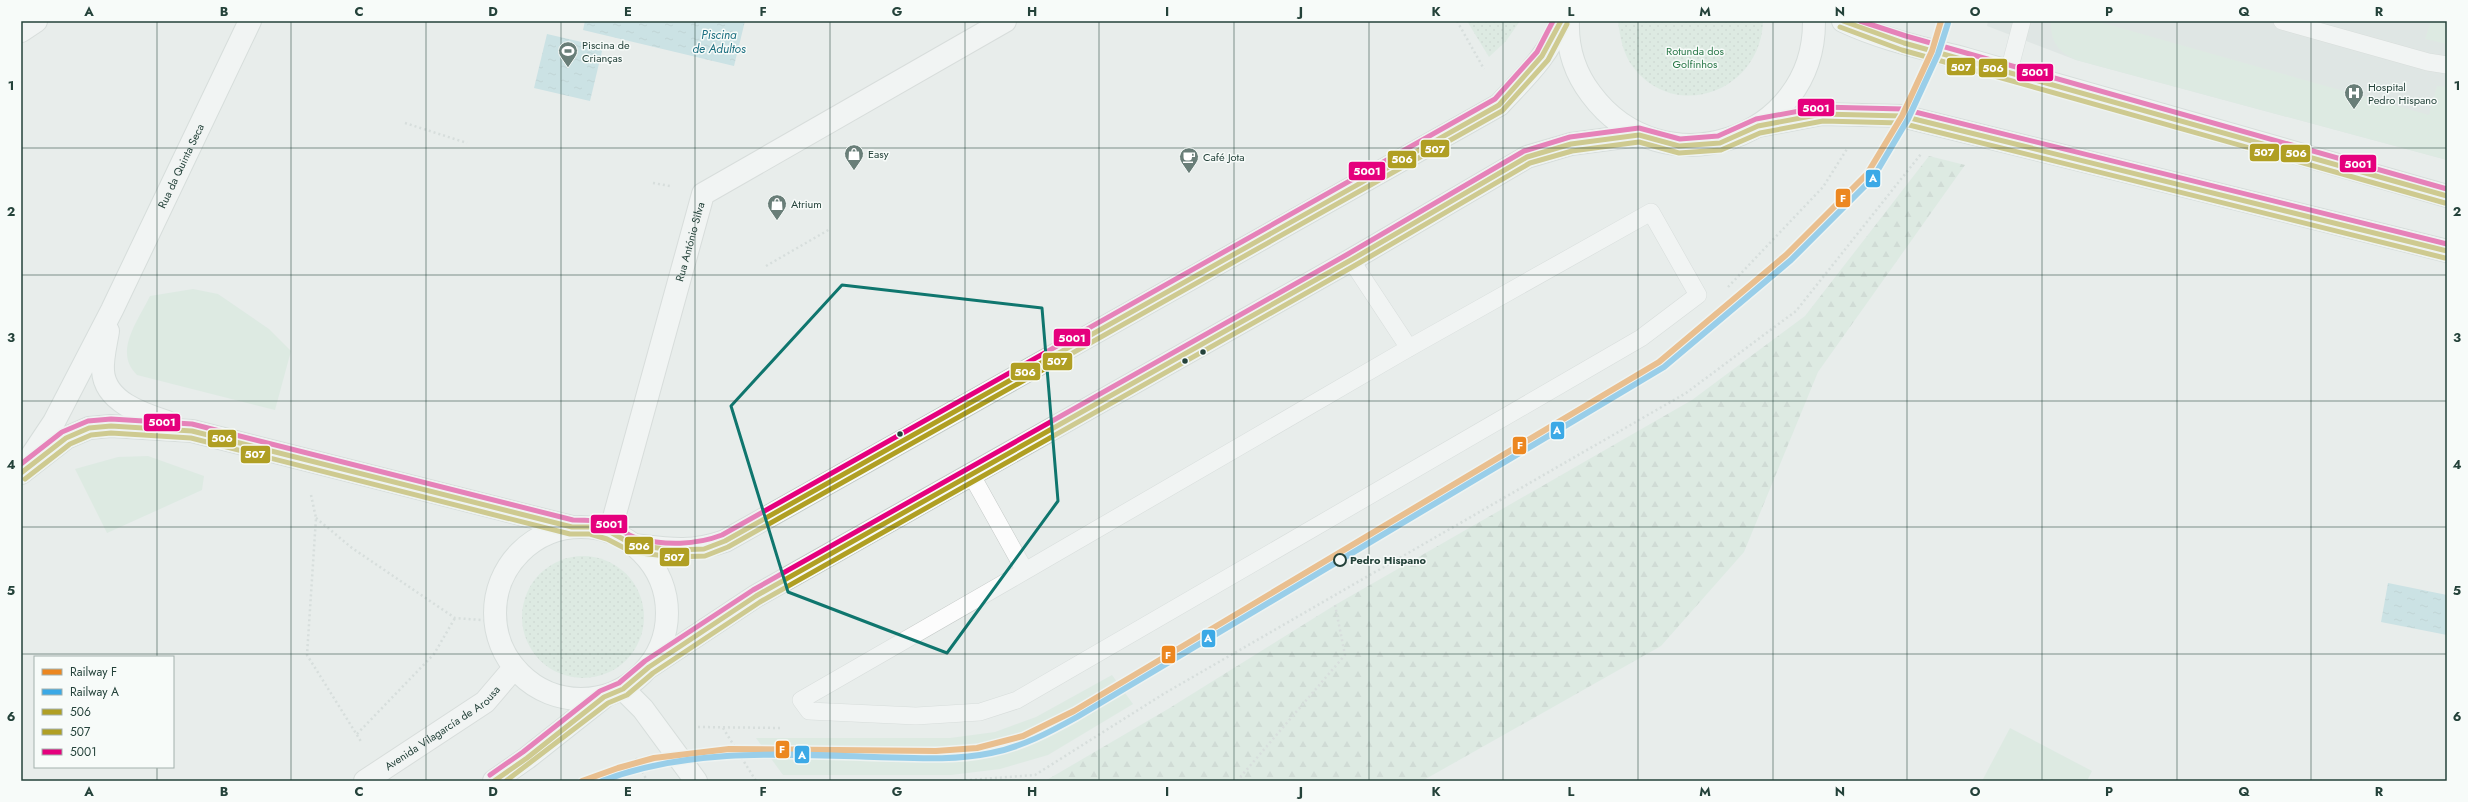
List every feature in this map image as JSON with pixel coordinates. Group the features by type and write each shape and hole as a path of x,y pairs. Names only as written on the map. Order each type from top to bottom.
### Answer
{"main road":[{"path":"21,31 36,21"},
{"name":"Rua da Quinta Seca","path":"21,471 50,428 112,310 250,21"},
{"name":"Rua António Silva","path":"610,532 703,194 1005,21"},
{"path":"21,471 66,438 89,428 111,426 192,431 572,527 591,527 610,532 634,544 674,550 704,549 725,541 1499,105 1540,62 1555,37 1561,21"},
{"path":"1568,21 1567,39 1580,79 1604,112 1639,135 1679,146 1720,143 1758,126 1822,114 1902,116 2447,251"},
{"path":"1758,126 1785,103 1804,73 1814,38 1814,21"},
{"path":"1843,21 1876,36 2009,71 2447,196"},
{"path":"494,781 613,693 637,680 649,668 756,596 972,476 1351,260 1527,157 1571,144 1639,135"},
{"name":"Rua da Quinta Seca","path":"112,310 103,361 106,383 111,392 128,406 192,431"},
{"path":"572,527 544,537 523,549 506,569 496,594 494,621 501,647 514,668 532,685 555,696 579,700 613,693 643,709 696,781"},
{"path":"634,544 653,564 664,590 668,617 662,644 649,668"},
{"name":"Avenida Vilagarcía de Arousa","path":"372,776 486,702 514,668"}],"lane":[{"path":"2009,71 2022,21"},
{"path":"2282,21 2428,62 2447,65"},
{"path":"1651,212 1698,294 1641,338 1017,700 980,712 916,716 809,710 801,700 1025,571 1409,348 1651,212"},
{"path":"1351,260 1409,348"},
{"path":"972,476 1025,571"}],"path":[{"path":"1456,21 1483,70 1488,65"},
{"path":"405,123 467,143"},
{"path":"955,781 1035,775 1165,693 1686,393 1796,311 1922,152"},
{"path":"766,266 830,229"},
{"path":"304,459 316,518 307,655 357,734 372,776"},
{"path":"316,518 352,548 454,618 494,621"},
{"path":"1237,781 1345,655 1335,605"},
{"path":"357,734 434,654 454,618"},
{"path":"722,728 756,781"}],"highlighted area":[{"path":"842,285 1042,308 1058,501 947,653 788,592 731,406"}],"shaded area":[{"name":"Hospital Pedro Hispano","path":"1988,21 2447,21 2447,160 2076,60 1987,26"}],"green space":[{"path":"1467,21 1520,21 1506,41 1489,57"},
{"name":"Rotunda dos Golfinhos","path":"1618,21 1763,21 1759,45 1748,66 1732,81 1713,91 1693,96 1671,93 1651,84 1633,67 1624,51"},
{"path":"2051,21 2096,21 2429,115 2437,86 2447,87 2447,160 2076,60 2064,53 2056,45 2052,34"},
{"path":"2431,21 2447,21 2447,44 2425,39"},
{"path":"1929,156 1965,165 1818,372 1744,552 1661,646 1422,781 1045,781 1168,709 1335,605 1692,400 1805,316"},
{"path":"193,289 218,294 269,329 291,351 275,410 137,375 130,366 127,356 127,346 134,326 150,296"},
{"path":"148,456 204,476 202,490 107,533 75,469 118,457"},
{"path":"583,556 595,557 606,561 617,566 626,574 634,583 639,594 643,605 643,629 639,640 634,651 626,660 617,668 606,673 595,677 583,678 571,677 560,673 549,668 540,660 532,651 527,640 523,629 522,617 523,605 527,594 532,583 540,574 549,566 560,561 571,557"},
{"path":"1112,675 1133,704 1048,755 1000,769 951,775 783,775 756,738 950,738 995,732 1036,717"},
{"path":"2010,728 2092,771 2087,781 1982,781"}],"water":[{"name":"Piscina de Adultos","path":"585,21 745,21 734,66 583,30"},
{"name":"Piscina de Crianças","path":"547,34 603,47 590,101 534,88"},
{"path":"2388,583 2447,595 2447,635 2381,622"}],"rail line":[{"name":"F","path":"582,781 618,768 654,758 729,749 936,751 977,748 1023,736 1074,711 1659,362 1786,255 1867,174 1902,116 1932,51 1941,21"},
{"name":"A","path":"602,781 635,770 702,758 771,755 903,758 977,756 1025,743 1077,717 1664,367 1791,260 1873,178 1908,119 1938,54 1948,23"}],"transit line":[{"name":"5001","path":"21,464 62,432 88,421 111,419 192,424 573,520 607,523 634,537 648,541 669,543 702,541 722,535 1495,99 1537,52 1553,21"},
{"name":"506","path":"21,473 66,438 89,428 111,426 192,431 572,527 591,527 610,532 634,545 674,550 704,549 725,541 1499,105 1542,56 1561,21"},
{"name":"506","path":"1843,21 1904,43 2447,196"},
{"name":"5001","path":"1860,21 1906,36 2447,189"},
{"name":"507","path":"25,479 70,444 91,435 111,433 191,438 570,534 590,534 607,539 632,552 674,557 705,556 728,547 1502,111 1548,60 1567,24"},
{"name":"507","path":"1840,27 1902,50 2445,203"},
{"name":"5001","path":"490,775 523,752 600,691 619,683 645,661 753,590 1348,254 1524,151 1570,137 1639,128 1680,139 1718,136 1756,119 1821,107 1903,109 2447,244"},
{"name":"506","path":"494,781 527,758 604,697 623,689 649,667 756,596 1351,260 1527,157 1571,144 1639,135 1679,146 1720,143 1758,126 1822,114 1902,116 2447,251"},
{"name":"507","path":"506,781 608,703 627,695 653,673 760,602 1354,266 1530,163 1572,151 1639,142 1679,153 1721,150 1760,133 1823,121 1901,123 2445,258"}],"place":[{"name":"Piscina de Crianças","path":"568,68"},
{"name":"Hospital Pedro Hispano","path":"2354,110"},
{"name":"Easy","path":"854,171"},
{"name":"Café Jota","path":"1189,174"},
{"name":"Atrium","path":"777,221"},
{"name":"Pedro Hispano","path":"1340,560"}]}
